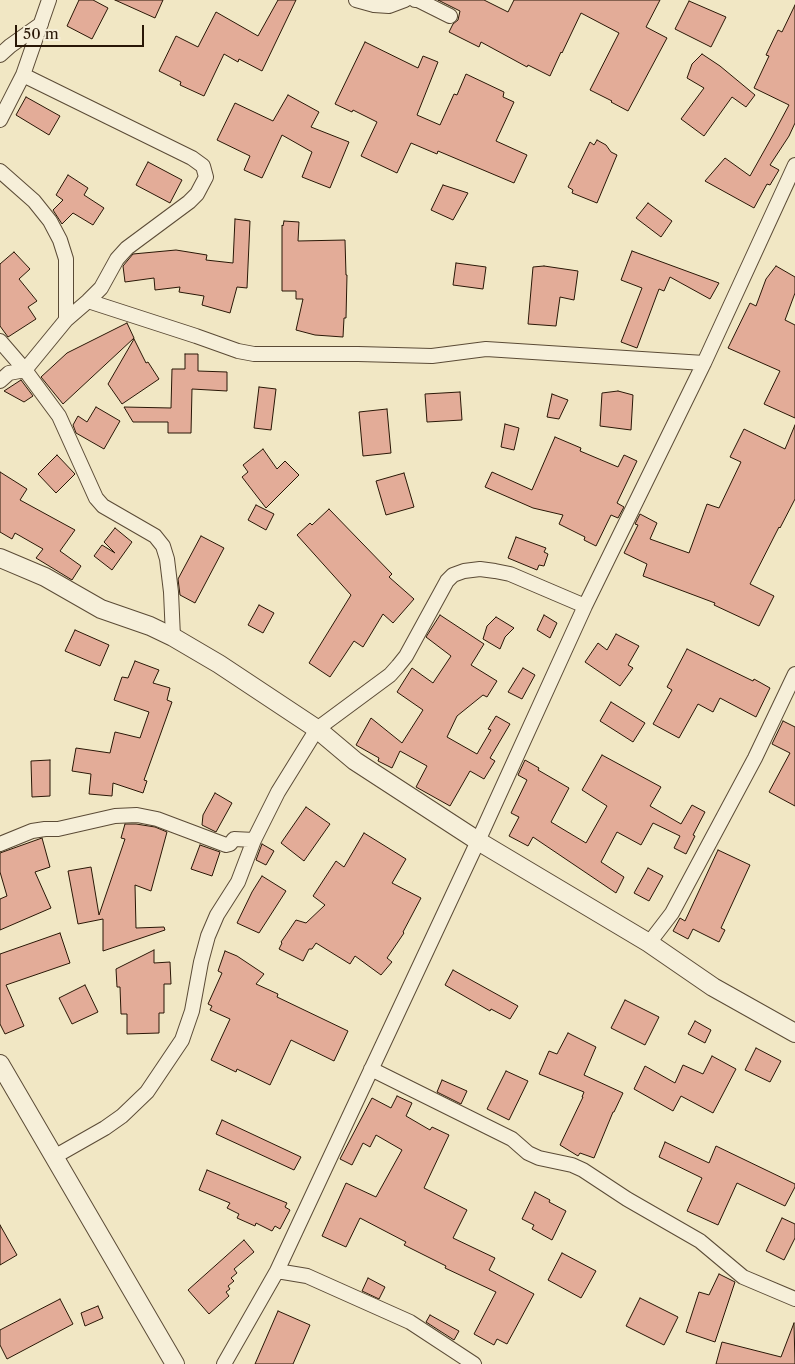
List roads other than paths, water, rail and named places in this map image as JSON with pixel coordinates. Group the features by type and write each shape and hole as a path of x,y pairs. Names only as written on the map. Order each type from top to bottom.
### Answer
{"street":[{"path":"0,120 23,75 49,0"},
{"path":"356,0 389,6 405,0"},
{"path":"414,0 418,0 450,16"},
{"path":"0,55 41,24"},
{"path":"0,381 10,373 25,370 66,320 101,288 118,259 127,248 189,202 197,194 206,177 203,166 192,158 23,75"},
{"path":"224,1364 277,1271 478,842 585,606 704,363 795,164"},
{"path":"0,171 34,201 50,221 60,240 66,259 66,320"},
{"path":"88,301 238,351 254,354 432,356 486,349 704,363"},
{"path":"0,341 25,370 59,416 96,498 103,506 155,536 163,546 167,559 171,592 173,637"},
{"path":"0,558 45,577 101,609 150,626 173,637 219,664 317,729 355,761 478,842 649,942 713,987 795,1032"},
{"path":"54,1157 105,1128 122,1116 147,1092 182,1040 192,1011 208,936 217,915 238,882 254,840 278,792 317,729 390,675 398,666 406,656 447,581 453,575 464,570 480,569 495,571 510,574 585,606"},
{"path":"649,942 672,913 755,758 795,674"},
{"path":"0,844 32,831 58,829 115,816 130,815 157,819 226,845 230,844 234,839 254,840"},
{"path":"0,1064 175,1364"},
{"path":"371,1069 512,1139 539,1158 572,1165 583,1170 627,1199 700,1241 743,1277 795,1300"},
{"path":"277,1271 307,1276 410,1322 474,1364"}]}
